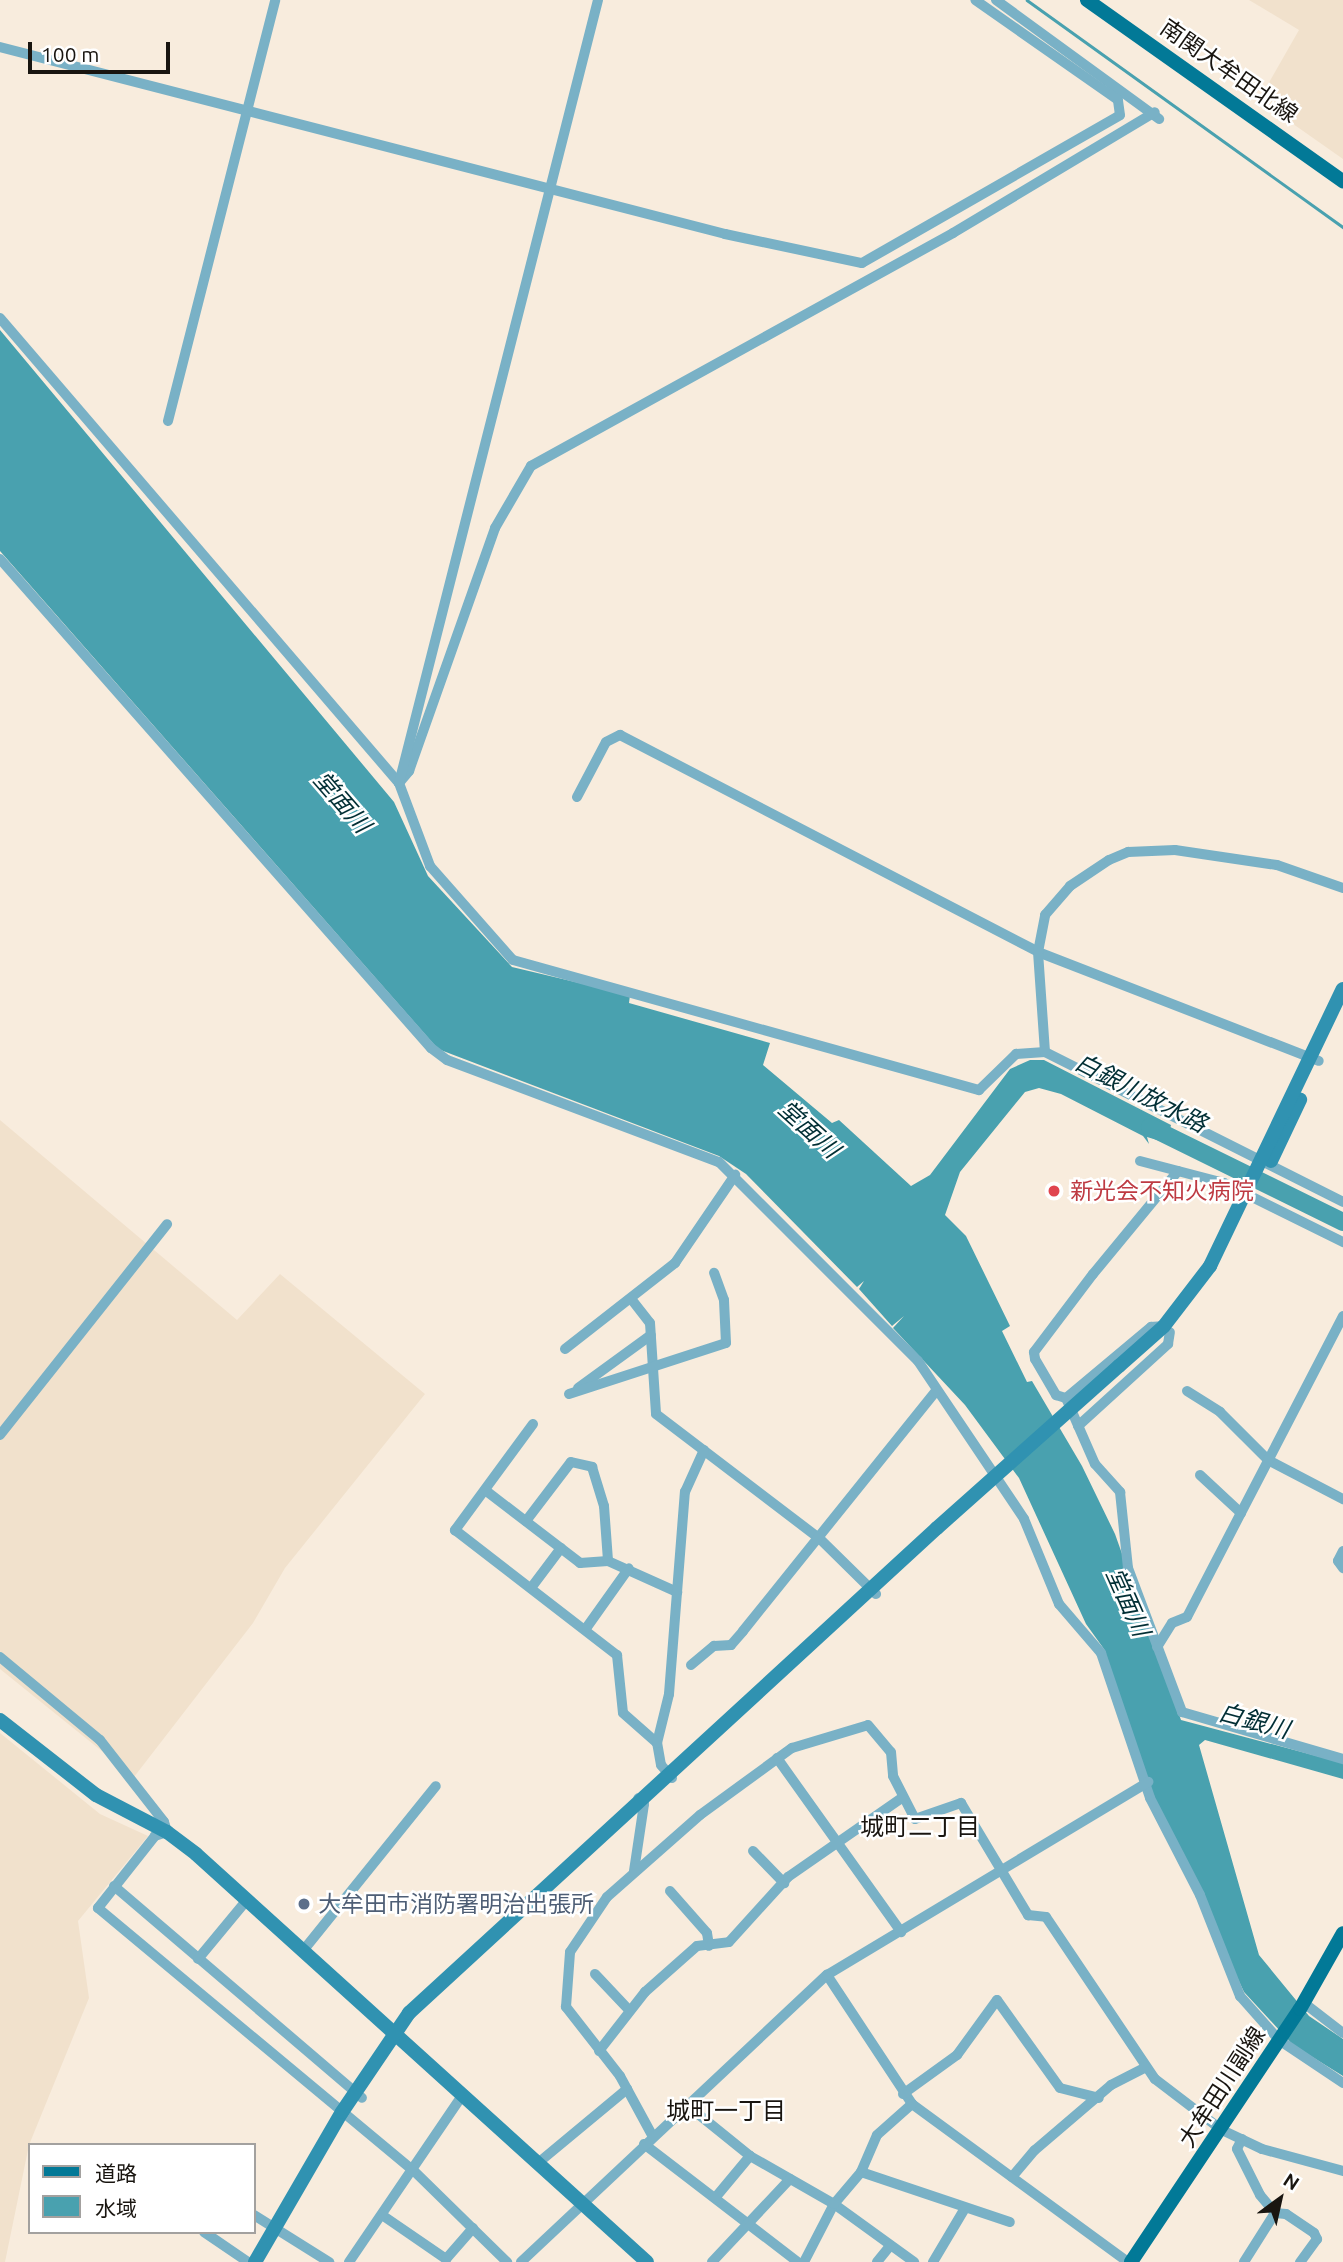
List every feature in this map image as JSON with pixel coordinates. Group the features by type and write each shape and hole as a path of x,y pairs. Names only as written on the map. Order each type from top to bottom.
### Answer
{"main road":[{"name":"南関大牟田北線","path":"1087,0 1343,181"},
{"name":"大牟田川副線","path":"1130,2262 1222,2130 1302,2006 1343,1933"}],"street":[{"path":"167,421 252,112 275,0"},
{"path":"399,783 598,0"},
{"path":"0,47 725,234 870,261 1120,115 1118,100 975,0"},
{"path":"399,783 410,771 495,528 531,467 953,233 1157,115 996,0"},
{"path":"0,318 399,783 430,866 518,963 979,1090 1016,1054 1045,1052 1343,1202"},
{"path":"0,559 430,1048 447,1060 715,1159 735,1175 918,1361 935,1392 981,1449 1024,1519 1059,1604 1101,1653 1148,1783 1150,1798 1200,1895 1240,1996 1280,2038 1343,2083"},
{"path":"577,797 606,742 620,736 1038,952 1314,1060"},
{"path":"1045,1052 1038,952 1045,915 1054,901 1095,868 1128,852 1175,850 1277,865 1343,888"},
{"path":"266,2262 277,2234 345,2115 432,1989 1167,1329 1217,1270 1314,1060 1343,989"},
{"path":"1314,1060 1343,1011"},
{"path":"1140,1161 1251,1194 1343,1242"},
{"path":"1066,1398 1056,1395 1034,1352 1178,1171"},
{"path":"565,1349 632,1300 682,1255 735,1175"},
{"path":"0,1435 167,1224"},
{"path":"651,1335 569,1394 726,1343 724,1300 714,1273"},
{"path":"632,1300 650,1323 655,1366 656,1414 819,1538 873,1591"},
{"path":"1157,1647 1172,1623 1187,1617 1343,1316"},
{"path":"1066,1398 1151,1327 1167,1329"},
{"path":"1078,1426 1168,1344 1167,1329"},
{"path":"1187,1391 1220,1412 1268,1460 1343,1499"},
{"path":"691,1665 714,1646 731,1645 935,1392"},
{"path":"1066,1398 1095,1464 1120,1492 1128,1568 1182,1712 1193,1720 1342,1758"},
{"path":"533,1424 455,1530 587,1627 617,1655 628,1723 657,1743"},
{"path":"669,1775 657,1743 669,1694 685,1492 704,1450"},
{"path":"526,1521 571,1462 592,1467 604,1506 608,1561"},
{"path":"1200,1475 1241,1513"},
{"path":"485,1490 580,1563 608,1561 629,1568 677,1592"},
{"path":"531,1588 561,1548"},
{"path":"1343,1550 1338,1561 1343,1568"},
{"path":"587,1627 629,1568"},
{"path":"0,1657 100,1740 167,1832 463,2094 642,2260"},
{"path":"0,1720 96,1796 167,1832"},
{"path":"652,2135 627,2089 566,2007 570,1952 607,1896 634,1871 777,1758 812,1738 868,1725 891,1752 903,1797 915,1819 961,1803 1028,1915 1046,1917 1146,2067 1222,2130 1242,2139 1343,2171"},
{"path":"777,1758 901,1932"},
{"path":"521,2262 580,2202 827,1975 1148,1783"},
{"path":"302,1952 436,1786"},
{"path":"598,2051 629,2010 697,1946 729,1942 785,1883 834,1841 903,1797"},
{"path":"634,1871 641,1801"},
{"path":"167,1832 155,1836 98,1908 413,2170 507,2262"},
{"path":"753,1851 785,1883"},
{"path":"114,1886 358,2095"},
{"path":"670,1891 707,1933 709,1946"},
{"path":"198,1959 246,1901"},
{"path":"595,1974 629,2010"},
{"path":"827,1975 912,2104 1130,2262"},
{"path":"903,2094 957,2055 997,2000 1060,2088 1099,2098"},
{"path":"1302,2006 1343,2033"},
{"path":"1012,2177 1035,2150 1099,2098 1146,2067"},
{"path":"538,2163 627,2089"},
{"path":"349,2262 463,2094"},
{"path":"804,2262 834,2204 861,2172 877,2135 912,2104"},
{"path":"687,2105 750,2156 834,2204 914,2262"},
{"path":"1242,2139 1237,2149 1275,2213"},
{"path":"644,2144 798,2262"},
{"path":"715,2199 750,2156"},
{"path":"861,2172 1010,2222"},
{"path":"712,2262 790,2179"},
{"path":"933,2262 965,2208"},
{"path":"1244,2262 1275,2213"},
{"path":"1275,2213 1286,2214 1314,2232 1317,2239 1300,2262"},
{"path":"382,2215 446,2259 473,2228"},
{"path":"256,2217 277,2234 328,2262"},
{"path":"207,2234 248,2262"},
{"path":"255,2262 277,2234"},
{"path":"877,2262 890,2246"}],"shaded area":[{"path":"1249,0 1343,0 1343,159 1259,100 1299,30"},
{"path":"0,1120 237,1320 280,1274 425,1394 285,1568 253,1623 134,1777 0,1669"},
{"path":"0,1733 100,1814 148,1836 78,1921 89,1998 28,2143 5,2262 0,2262"}],"water":[{"name":"堂面川","path":"0,330 394,802 428,876 512,967 630,995 629,1003 770,1043 763,1065 832,1123 839,1120 911,1186 930,1175 1010,1069 1030,1060 1044,1060 1171,1125 1167,1143 1147,1137 1149,1144 1143,1136 1061,1094 1039,1088 1025,1092 960,1172 945,1215 966,1236 1010,1326 1002,1331 1027,1382 1032,1381 1082,1466 1115,1534 1181,1720 1343,1763 1343,1779 1205,1740 1199,1745 1259,1955 1309,2016 1343,2039 1343,2076 1293,2045 1244,1992 1152,1795 1104,1649 1086,1624 1019,1478 965,1405 893,1328 904,1316 892,1326 859,1289 864,1281 857,1287 746,1174 719,1156 438,1049 0,551"}],"waterway":[{"path":"1027,0 1343,227"},
{"name":"白銀川放水路","path":"1150,1127 1343,1222"}],"place":[{"name":"新光会不知火病院","path":"1054,1191"},
{"name":"大牟田市消防署明治出張所","path":"304,1904"}],"district":[{"name":"城町二丁目","path":"920,1827"},
{"name":"城町一丁目","path":"726,2111"}],"water label":[{"name":"白銀川","path":"1254,1721"}]}
